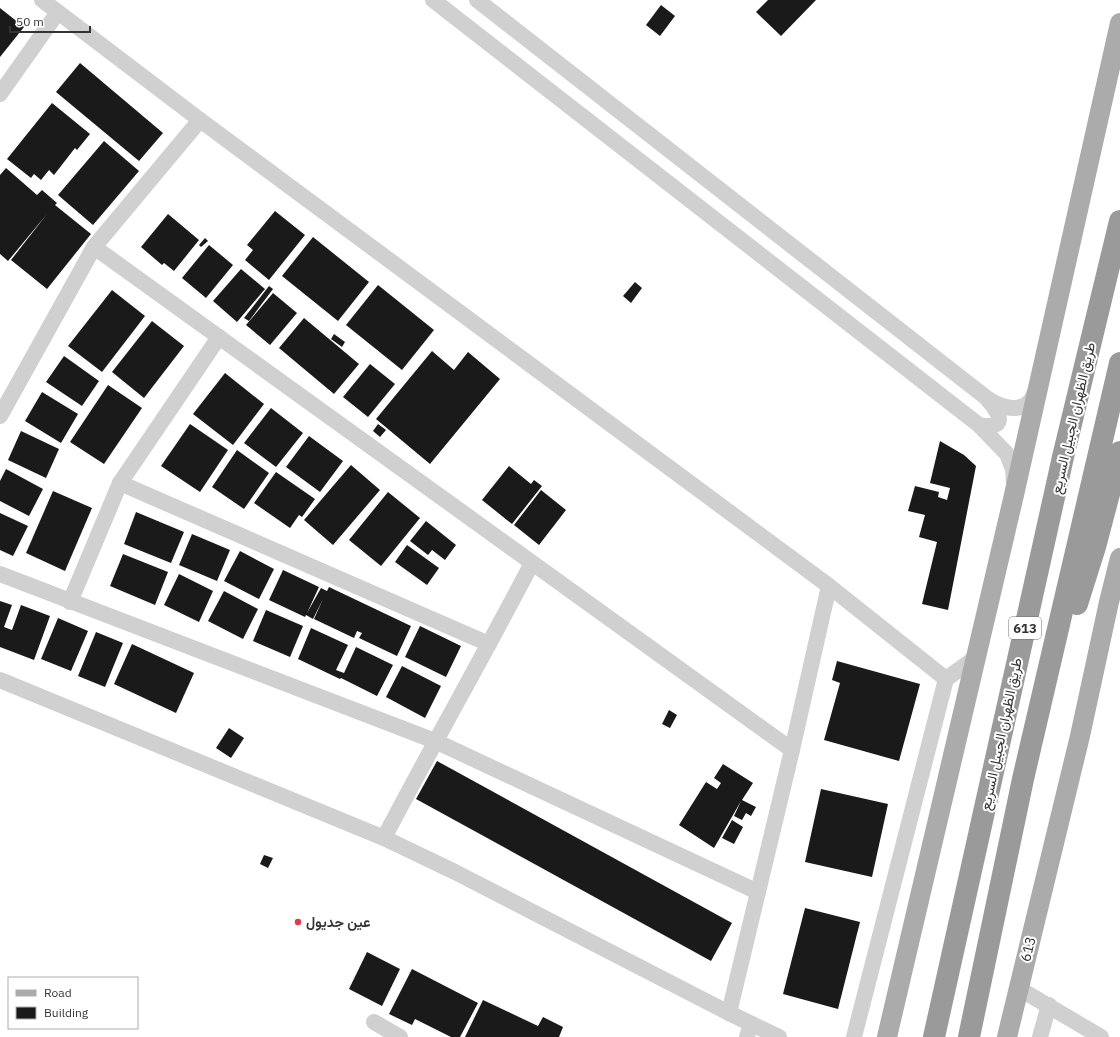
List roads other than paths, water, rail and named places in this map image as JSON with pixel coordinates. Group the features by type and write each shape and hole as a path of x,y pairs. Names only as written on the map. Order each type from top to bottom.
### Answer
{"highway":[{"name":"طريق الظهران الجبيل السريع","path":"934,1037 1063,457 1120,221"},
{"name":"613","path":"969,1037 1023,778 1120,364"},
{"path":"1023,778 1095,547 1120,452"}],"main road":[{"path":"887,1037 1014,495 1120,23"},
{"name":"613","path":"1007,1037 1114,595 1120,558"}],"street":[{"path":"42,0 200,120 829,586 946,679"},
{"path":"433,0 979,425 1007,454 1013,469 1014,495"},
{"path":"477,0 998,406 1017,408 1025,405 1031,399 1039,385"},
{"path":"0,94 58,12"},
{"path":"0,416 94,247 200,120"},
{"path":"94,247 792,750"},
{"path":"70,602 120,483 219,337"},
{"path":"979,425 990,426 997,423 999,420 996,409 988,399"},
{"path":"120,483 489,644"},
{"path":"384,838 435,740 489,644 532,563"},
{"path":"0,574 70,602 435,740 758,892"},
{"path":"729,1013 792,750 829,586"},
{"path":"854,1037 946,679 975,658"},
{"path":"0,680 384,838 455,872 729,1013 749,1030 779,1037"},
{"path":"1018,988 1101,1037"},
{"path":"1040,1037 1049,1005"},
{"path":"374,1022 400,1037"}],"place":[{"name":"عين جديول","path":"298,922"}]}
